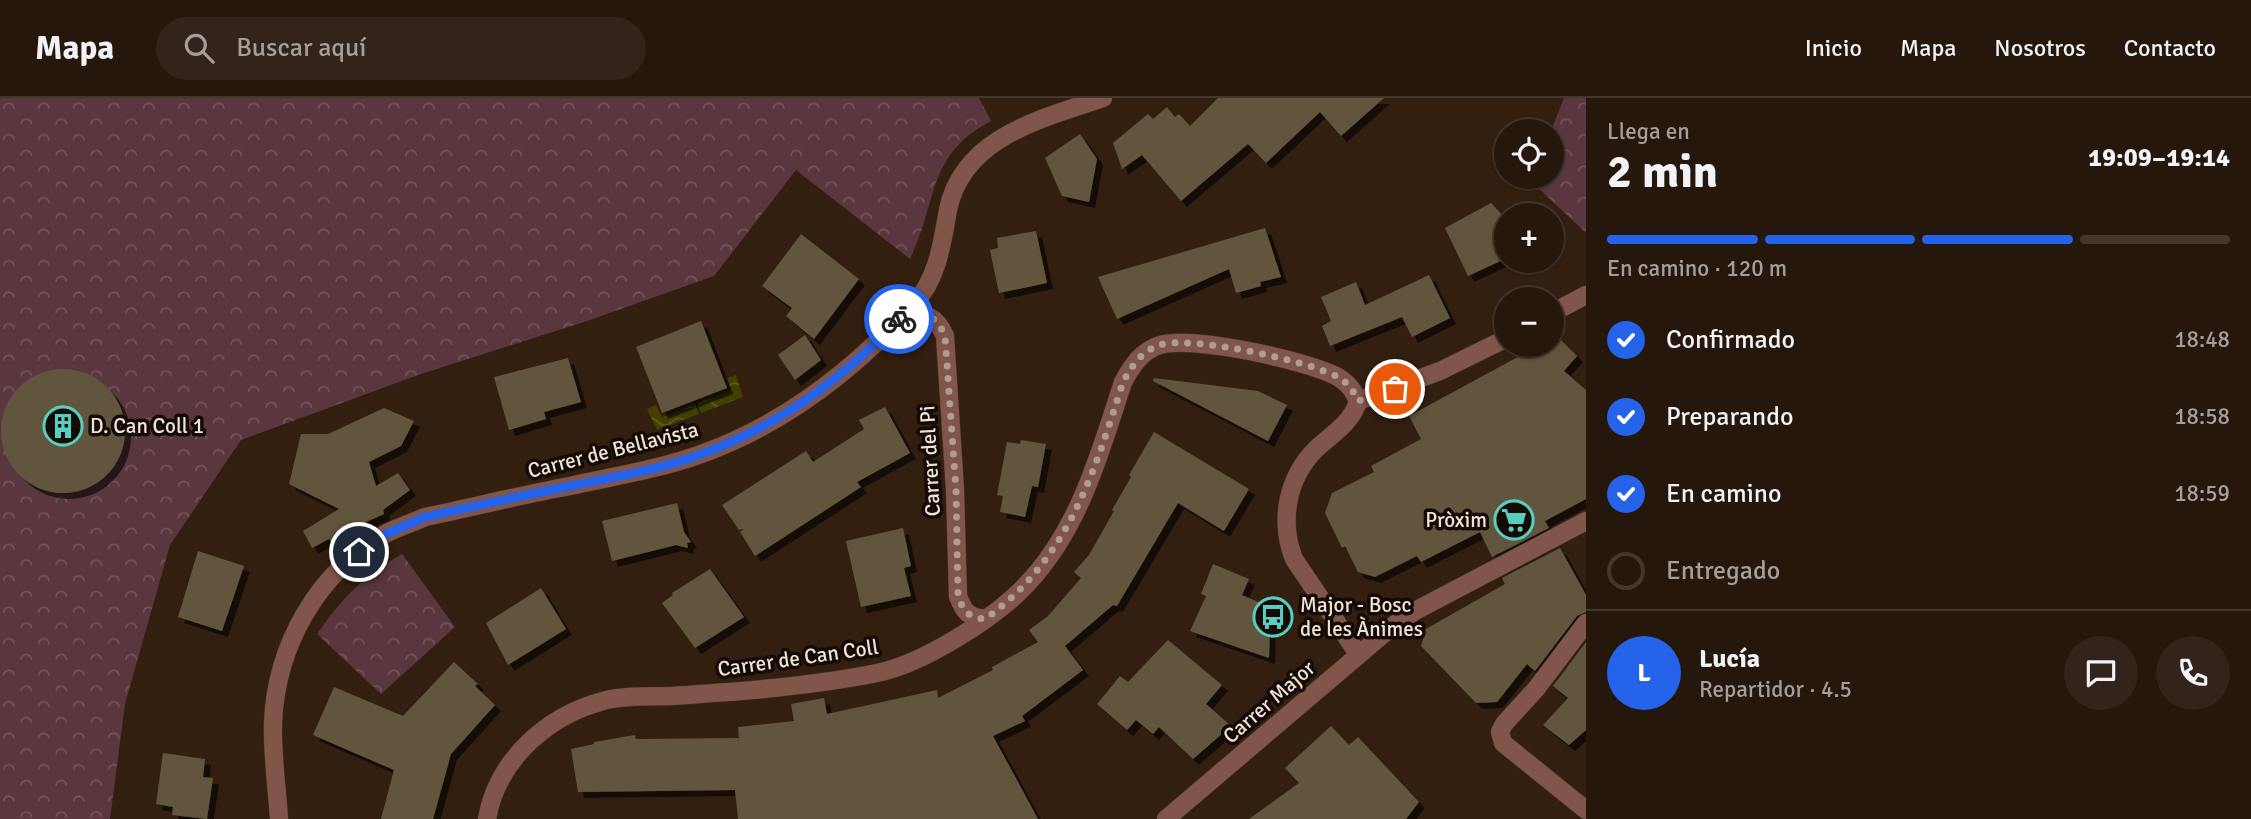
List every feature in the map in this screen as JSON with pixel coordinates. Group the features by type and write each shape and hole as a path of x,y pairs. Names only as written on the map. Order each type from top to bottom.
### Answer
{"street":[{"name":"Carrer de Bellavista","path":"279,819 273,725 279,676 284,659 298,625 319,592 359,552 386,534 425,517 674,464 732,442 794,408 834,380 879,340 929,283 942,245 955,188 965,169 978,155 1021,128 1103,98"},
{"path":"1564,307 1586,295"},
{"name":"Carrer del Pi","path":"904,314 931,316 940,324 945,336 956,490 958,596 963,611 973,617 985,619"},
{"name":"Carrer de Can Coll","path":"487,819 498,785 520,751 556,721 581,709 605,701 634,697 758,689 878,673 906,664 985,619 1026,586 1057,544 1083,497 1123,382 1132,366 1158,346 1187,342 1231,347 1321,370 1351,386 1358,401"},
{"path":"1358,654 1294,559 1288,544 1287,513 1294,481 1315,451 1355,412 1358,401 1422,379 1494,344"},
{"name":"Carrer Major","path":"1166,819 1394,625 1415,611 1586,521"},
{"path":"1586,623 1536,689 1504,723 1500,732 1503,743 1586,810"}],"green space":[{"path":"0,98 979,98 991,121 970,134 944,165 910,259 796,170 714,276 587,321 418,375 241,440 170,545 125,704 110,819 0,819"},
{"path":"1564,98 1586,98 1586,233 1564,212 1564,203 1554,203 1539,189 1564,189 1564,119 1556,119"},
{"path":"402,554 455,627 381,694 317,634 354,589"}],"water":[{"path":"736,375 743,397 701,413 697,403 731,390 727,378"},
{"path":"695,404 699,414 657,430 647,409 656,405 662,417"}],"building":[{"path":"1218,98 1384,98 1341,136 1320,112 1266,163 1248,144 1181,201 1142,155 1122,169 1113,143 1148,114 1153,119 1167,107 1175,117 1179,114 1190,126"},
{"path":"1080,134 1097,159 1089,202 1062,196 1045,158"},
{"path":"1491,203 1494,206 1494,264 1468,276 1445,228"},
{"path":"1265,228 1281,277 1260,282 1261,286 1236,293 1229,269 1117,319 1098,277"},
{"path":"1036,231 1047,283 999,293 990,250 998,248 997,238"},
{"path":"801,234 859,279 814,339 786,316 792,308 762,286"},
{"path":"1429,275 1450,318 1412,337 1402,317 1330,346 1322,326 1331,321 1321,297 1356,282 1365,305"},
{"path":"701,321 727,388 662,413 636,347"},
{"path":"805,335 821,360 795,380 778,355"},
{"path":"1564,343 1577,356 1564,371 1586,390 1586,499 1545,521 1549,528 1492,557 1480,532 1421,562 1417,556 1375,577 1358,572 1345,546 1342,548 1325,513 1332,493 1374,472 1371,466 1421,439 1409,416 1518,357 1564,357"},
{"path":"568,358 581,402 544,412 546,419 509,430 494,377"},
{"name":"D. Can Coll 1","path":"63,369 87,374 107,387 120,407 125,431 120,455 107,475 87,488 63,493 39,488 19,475 6,455 1,431 6,407 19,387 39,374"},
{"path":"1154,378 1258,391 1287,405 1268,441 1153,381"},
{"path":"885,407 910,453 857,482 861,487 755,556 740,532 744,529 739,530 722,505 806,451 813,462 864,429 859,420"},
{"path":"384,408 414,421 401,446 369,462 376,486 398,473 410,490 383,510 384,514 364,523 333,545 329,539 312,548 303,531 339,509 289,484 301,434 328,434"},
{"path":"1154,432 1249,489 1224,531 1178,503 1117,606 1113,605 1065,646 1083,670 1022,716 1025,721 993,736 1038,819 738,819 735,790 578,792 571,749 635,735 636,739 739,738 738,727 794,721 791,704 824,698 827,714 937,690 938,698 993,670 992,667 1038,642 1029,630 1048,616 1081,578 1074,572 1089,555"},
{"path":"1021,440 1046,444 1038,487 1032,486 1025,517 1000,512 1003,496 997,495 1007,442 1020,444"},
{"path":"677,503 684,532 691,542 687,543 688,548 676,545 612,561 602,521"},
{"path":"903,528 911,566 904,568 911,596 861,607 846,541"},
{"path":"1560,548 1586,595 1586,612 1577,616 1535,671 1527,664 1497,702 1476,703 1421,646 1426,629 1505,584 1502,578"},
{"path":"198,551 244,566 222,631 178,617"},
{"path":"1213,564 1249,579 1242,595 1263,604 1257,620 1270,626 1269,658 1190,631 1206,596 1201,594"},
{"path":"710,569 744,617 695,648 662,603 673,595 672,593"},
{"path":"541,588 566,629 508,665 486,623"},
{"path":"1168,640 1222,685 1206,704 1231,726 1193,759 1159,727 1153,734 1136,720 1127,730 1097,704 1120,676 1128,682"},
{"path":"1586,642 1586,730 1569,745 1543,725 1568,698 1553,686"},
{"path":"454,662 478,684 475,686 495,705 451,754 433,819 381,819 394,770 313,735 334,687 403,716"},
{"path":"1331,726 1349,745 1358,737 1419,802 1406,819 1249,819 1299,783 1285,768"},
{"path":"163,753 205,759 203,777 213,778 207,819 172,815 173,807 156,804"}],"way so far":[{"path":"899,319 904,314 931,316 940,324 945,336 956,490 958,596 963,611 973,617 985,619 1026,586 1057,544 1083,497 1123,382 1141,355 1158,346 1172,343 1231,347 1321,370 1338,377 1351,386 1358,401 1395,389"}],"place":[{"name":"D. Can Coll 1","path":"63,426"},
{"name":"Pròxim","path":"1514,520"},
{"name":"Major - Bosc de les Ànimes","path":"1273,617"}],"route":[{"path":"359,552 386,534 425,517 674,464 732,442 794,408 834,380 899,319"}]}
